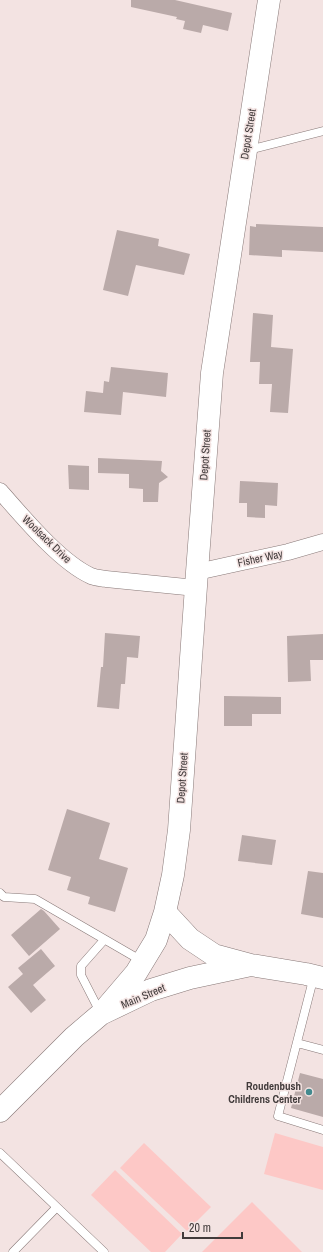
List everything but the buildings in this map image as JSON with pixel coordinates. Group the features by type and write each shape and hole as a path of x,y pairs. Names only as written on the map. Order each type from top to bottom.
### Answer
{"main road":[{"name":"Depot Street","path":"101,1014 136,974 156,940 166,912 173,875 179,830 212,373 269,0"},
{"path":"166,912 190,939 214,955 251,965"},
{"name":"Main Street","path":"0,1111 74,1037 101,1014 151,990 190,978 251,965 319,977"}],"street":[{"name":"Woolsack Drive","path":"0,491 63,558 92,576 106,579 196,580"},
{"name":"Fisher Way","path":"196,580 323,542"}],"lane":[{"path":"246,150 323,131"},
{"path":"0,894 4,897 35,899 143,962"},
{"path":"101,1014 81,975 81,966 104,940"},
{"path":"319,977 297,1043 278,1116 323,1130"},
{"path":"297,1043 323,1050"},
{"path":"0,1153 56,1208 104,1252"},
{"path":"13,1252 56,1208"}],"shaded area":[{"path":"275,1133 323,1147 323,1190 264,1174"},
{"path":"144,1143 211,1207 187,1231 120,1168"},
{"path":"115,1170 182,1234 165,1252 151,1252 91,1195"},
{"path":"252,1202 302,1252 202,1252"}],"place":[{"name":"Roudenbush Childrens Center","path":"309,1092"}]}
